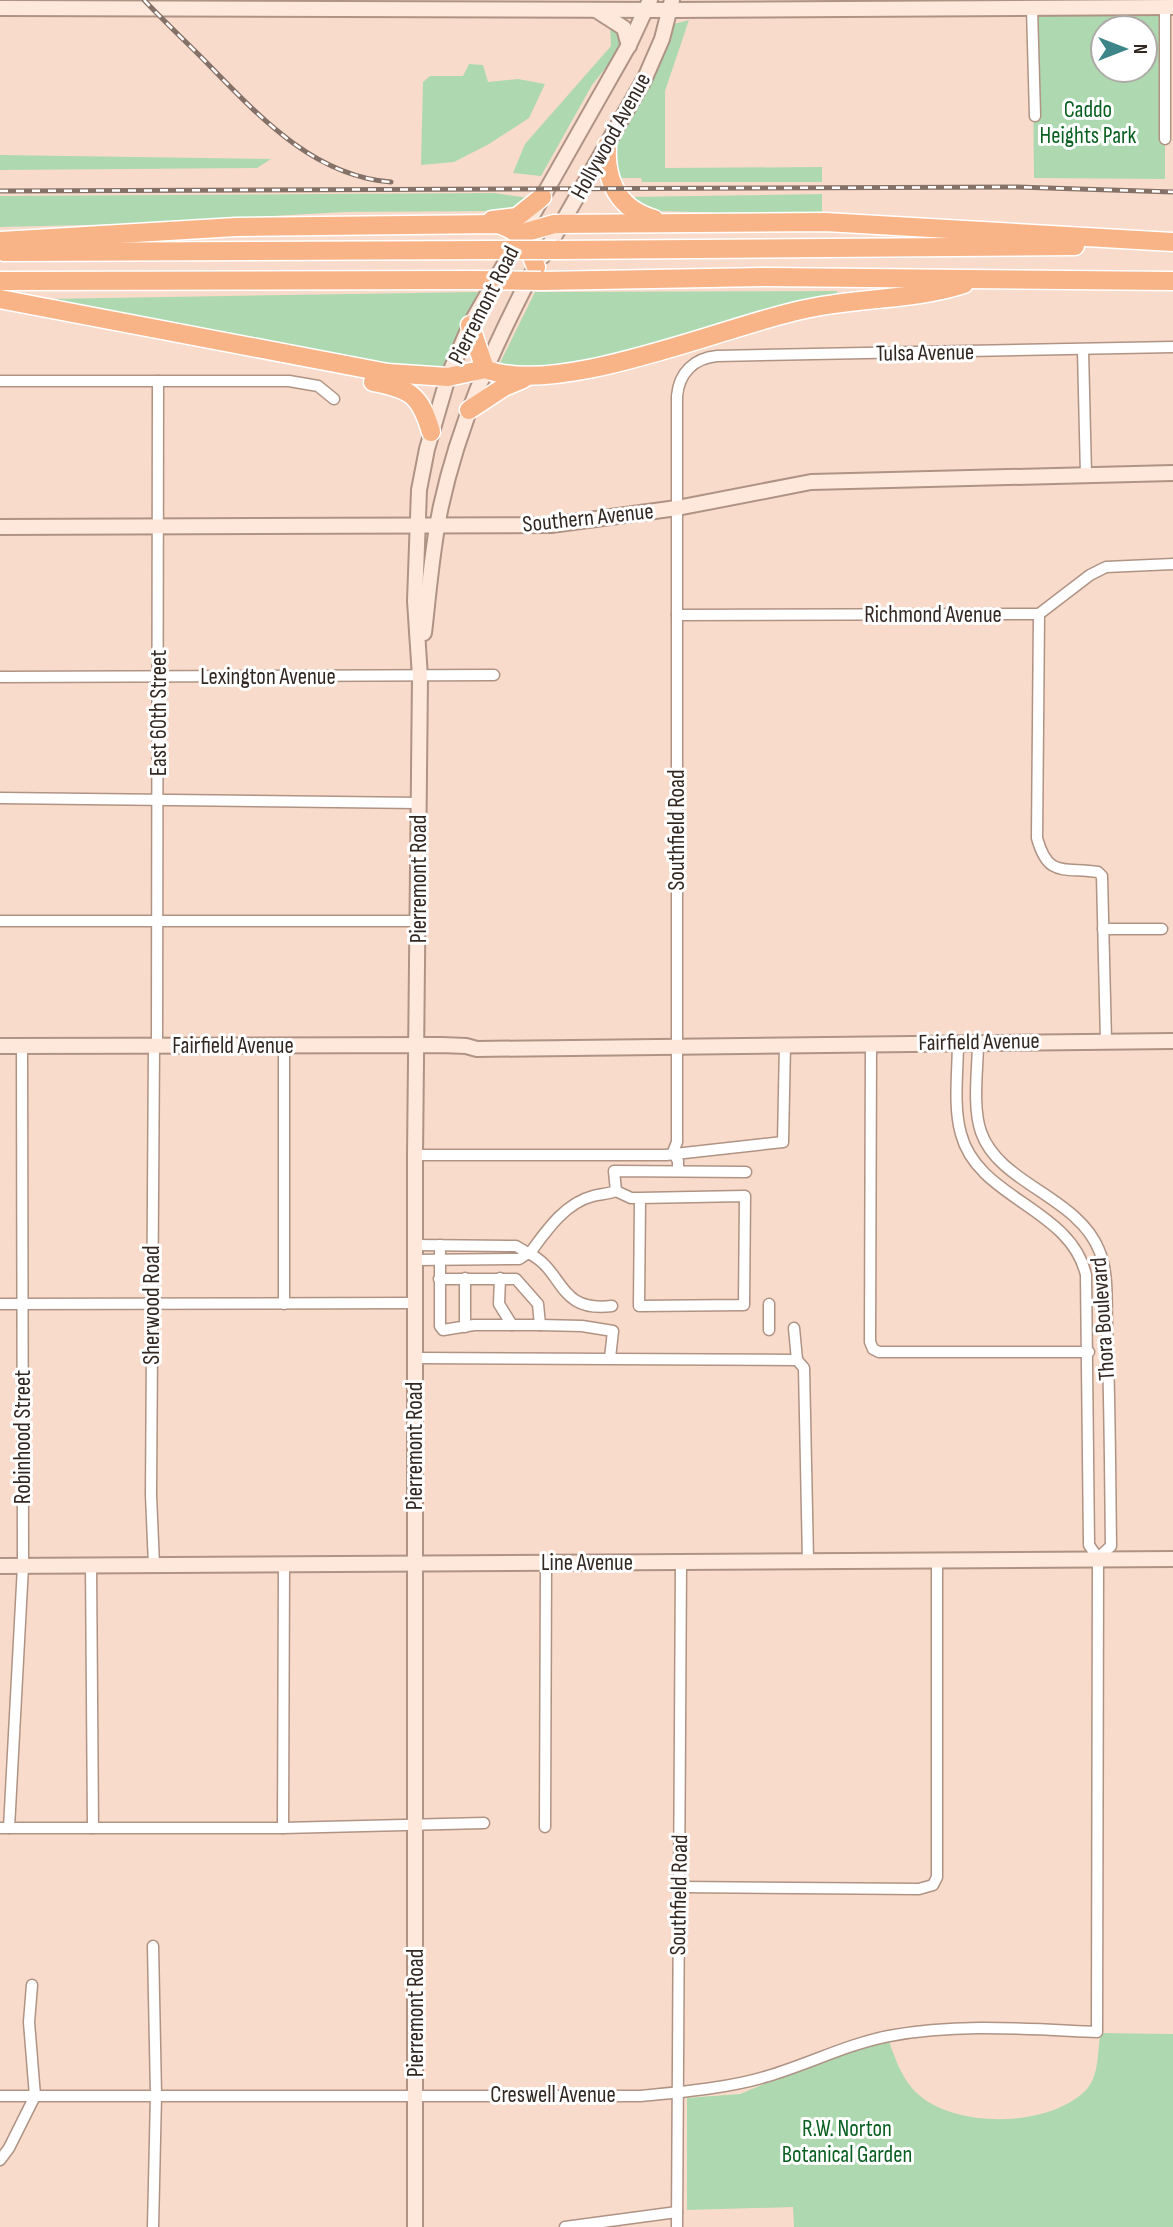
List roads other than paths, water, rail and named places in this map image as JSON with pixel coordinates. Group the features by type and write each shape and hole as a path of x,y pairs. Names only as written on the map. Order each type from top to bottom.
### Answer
{"highway":[{"path":"607,145 608,173 616,194 641,215 668,223"},
{"path":"486,223 495,217 517,217 542,197"},
{"path":"520,234 541,226 562,224 825,222 932,226 1173,243"},
{"path":"0,241 236,227 486,223 507,226 520,234 528,244 538,274"},
{"path":"0,251 556,250 1173,243"},
{"path":"0,281 475,280 538,274 662,278 1173,281"},
{"path":"0,299 388,373 448,377 485,369 501,376 526,378 586,369 803,309 867,298 944,290 982,279"},
{"path":"470,325 485,369"},
{"path":"245,346 318,372 397,387 412,394 424,409 431,432"},
{"path":"469,410 504,387 526,378"}],"main road":[{"path":"0,8 546,5 595,9 648,4 1164,5"},
{"name":"Hollywood Avenue","path":"520,234 629,46 648,4"},
{"name":"Hollywood Avenue","path":"538,274 562,224 645,78 671,5"},
{"path":"595,9 624,28 629,46"},
{"name":"Pierremont Road","path":"415,2227 415,1155 420,671 415,601 416,525 431,432 448,377 470,325 520,234"},
{"name":"Pierremont Road","path":"420,671 438,525 469,410 485,369 538,274"},
{"name":"Southern Avenue","path":"0,527 551,525 677,508 811,482 1173,472"},
{"name":"Fairfield Avenue","path":"0,1046 466,1046 489,1041 557,1042 571,1046 1173,1041"},
{"name":"Line Avenue","path":"0,1566 1173,1559"}],"street":[{"path":"1029,5 1035,116"},
{"path":"1164,5 1165,139"},
{"name":"Tulsa Avenue","path":"683,375 694,363 717,356 1173,347"},
{"path":"1083,350 1087,475"},
{"name":"Southfield Road","path":"673,1152 677,1142 677,396 683,375"},
{"path":"0,381 289,381 318,386 334,399"},
{"name":"East 60th Street","path":"155,1046 159,798 158,381"},
{"path":"1105,1041 1100,874 1050,866 1042,857 1037,838 1039,614 1090,575 1106,567 1173,564"},
{"name":"Richmond Avenue","path":"677,615 1039,614"},
{"name":"Lexington Avenue","path":"0,677 158,677 420,671 494,675"},
{"path":"0,798 419,803"},
{"path":"0,921 419,921"},
{"path":"1103,929 1162,929"},
{"name":"Thora Boulevard","path":"958,1042 958,1120 966,1148 985,1171 1064,1233 1080,1254 1087,1275 1089,1545 1098,1558 1097,2032"},
{"name":"Thora Boulevard","path":"978,1042 978,1113 985,1142 1003,1162 1077,1218 1091,1234 1102,1257 1108,1352 1111,1546 1098,1558"},
{"path":"415,1155 653,1155 783,1142 785,1044"},
{"path":"871,1044 870,1342 873,1349 879,1352 1089,1352"},
{"name":"Robinhood Street","path":"5,1828 23,1566 22,1046"},
{"name":"Sherwood Road","path":"154,1565 151,1495 155,1046"},
{"path":"284,1304 285,1046"},
{"path":"673,1152 678,1161 678,1171"},
{"path":"615,1191 614,1171 746,1172"},
{"path":"415,1253 439,1260 519,1259 529,1253 556,1219 572,1205 615,1191 631,1198 745,1196 744,1305 639,1307 640,1198"},
{"path":"440,1245 440,1326 443,1330 540,1325 582,1326 613,1331 610,1358"},
{"path":"415,1253 440,1245 516,1245 529,1253 576,1302 596,1308 612,1306"},
{"path":"465,1278 465,1327"},
{"path":"500,1278 499,1304 512,1325"},
{"path":"439,1279 516,1279 532,1293 538,1304 540,1325"},
{"path":"0,1304 415,1303"},
{"path":"769,1304 769,1330"},
{"path":"792,1359 794,1328"},
{"path":"416,1358 792,1359 804,1368 808,1560"},
{"path":"679,1887 919,1889 933,1885 937,1877 937,1559"},
{"name":"Southfield Road","path":"677,2227 681,1562"},
{"path":"545,1827 546,1563"},
{"path":"283,1828 285,1564"},
{"path":"92,1565 93,1828"},
{"path":"5,1828 283,1828 484,1823"},
{"path":"153,1946 156,2095 153,2227"},
{"path":"0,2160 9,2148 35,2096 29,2022 32,1985"},
{"name":"Creswell Avenue","path":"0,2096 641,2096 733,2085 765,2077 850,2046 908,2033 997,2027 1097,2032"},
{"path":"565,2227 677,2212"}],"railway":[{"path":"144,0 245,101 288,139 336,168 362,177 391,182"},
{"path":"0,191 1017,187 1173,192"}],"park label":[{"name":"Caddo Heights Park","path":"1088,123"},
{"name":"R.W. Norton Botanical Garden","path":"847,2142"}]}
